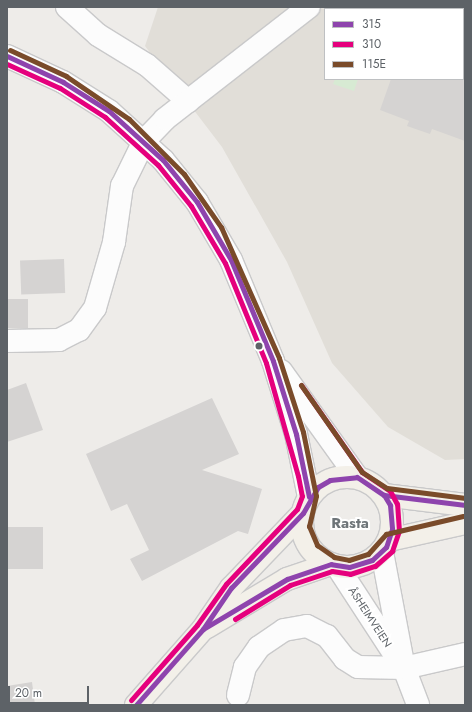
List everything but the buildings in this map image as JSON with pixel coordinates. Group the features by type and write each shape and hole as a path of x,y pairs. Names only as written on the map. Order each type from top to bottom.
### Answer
{"main road":[{"path":"136,705 203,629 231,588 330,480 357,477 384,495 465,505"},
{"path":"384,495 393,517 385,546"},
{"path":"306,505 304,538 311,549 334,565"},
{"path":"203,629 287,579 334,565 361,565 385,546 465,523"}],"street":[{"path":"67,7 98,35 146,65 188,101"},
{"path":"7,341 59,340 79,330 96,308 114,242 122,186 144,141 188,101 309,7"},
{"path":"7,56 90,98 144,141 179,178 215,230 273,361 296,434 306,505"},
{"path":"273,361 357,477"},
{"name":"ÅSHEIMVEIEN","path":"385,546 404,668 418,705"},
{"name":"ÅSHEIMVEIEN","path":"334,565 404,668"},
{"path":"238,695 245,667 259,647 284,630 307,626 327,636 345,659 358,667 404,668 465,654"}],"shaded area":[{"path":"158,7 465,7 465,459 445,460 388,427 332,363 287,262 222,147 145,46"}],"green space":[{"path":"335,80 358,80 354,91 333,84"}],"transit line":[{"name":"115E","path":"10,50 66,76 129,119 184,174 221,227 279,358 303,432 316,496 309,526 317,545 334,557 349,560 368,554 386,534 463,516"},
{"name":"315","path":"7,56 63,82 109,111 163,160 197,202 231,260 273,361 296,434 309,497"},
{"name":"310","path":"7,64 60,88 105,117 158,165 191,206 225,263 266,363 298,476 302,496 297,509 226,584 197,625 131,700"},
{"name":"310","path":"235,619 290,585 332,571 350,574 375,566 392,551 399,531 397,504 390,491 362,472 301,385"},
{"name":"115E","path":"301,385 362,472 387,488 465,498"},
{"name":"315","path":"357,477 384,495 390,505 392,529 386,547 372,560 349,567 331,564 287,579 203,629 231,588 303,513 318,487 330,480 357,477"},
{"name":"315","path":"384,495 465,505"},
{"name":"315","path":"136,705 203,629"}],"district":[{"name":"Rasta","path":"350,524"}]}
